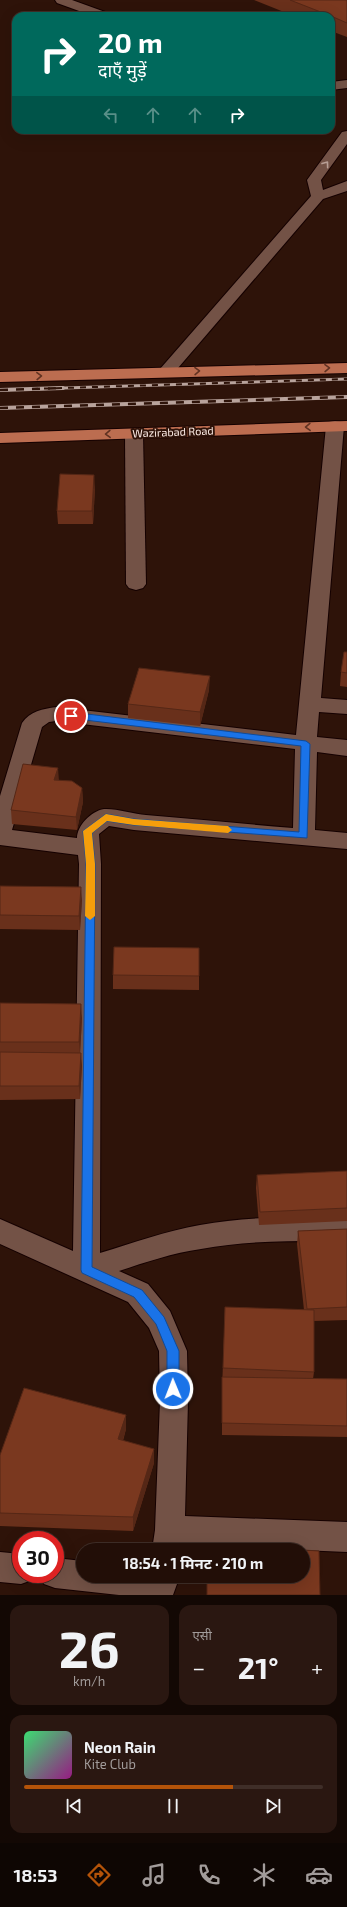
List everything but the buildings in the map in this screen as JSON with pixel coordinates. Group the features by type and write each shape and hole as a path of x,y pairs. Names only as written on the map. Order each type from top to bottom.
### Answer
{"highway":[{"path":"0,377 347,368"},
{"name":"Wazirabad Road","path":"0,438 341,426"}],"street":[{"path":"304,836 306,744 341,426"},
{"path":"134,434 136,584"},
{"path":"311,704 347,707"},
{"path":"0,832 33,723 43,716 56,714 347,748"},
{"path":"86,1270 90,872 88,831 106,817 134,822 347,841"},
{"path":"0,837 89,848"},
{"path":"86,1270 180,1241 217,1235 264,1230 347,1229"},
{"path":"0,1231 138,1293 160,1320 173,1351 174,1401 168,1540 347,1537"},
{"path":"0,1567 12,1568"},
{"path":"64,1574 76,1575"},
{"path":"145,1583 163,1585"}],"lane":[{"path":"61,0 93,12"},
{"path":"335,86 347,84"},
{"path":"318,196 314,185 314,180 347,135"},
{"path":"166,372 318,196 338,190 347,185"}],"railway":[{"path":"32,389 347,379"},
{"path":"0,390 63,388"},
{"path":"0,408 347,397"}],"slow traffic":[{"path":"90,916 90,864 88,831 106,817 134,822 228,830"}],"route":[{"path":"71,716 306,744 304,836 134,822 106,817 88,831 90,864 86,1270 138,1293 160,1320 173,1351 173,1389"}]}
